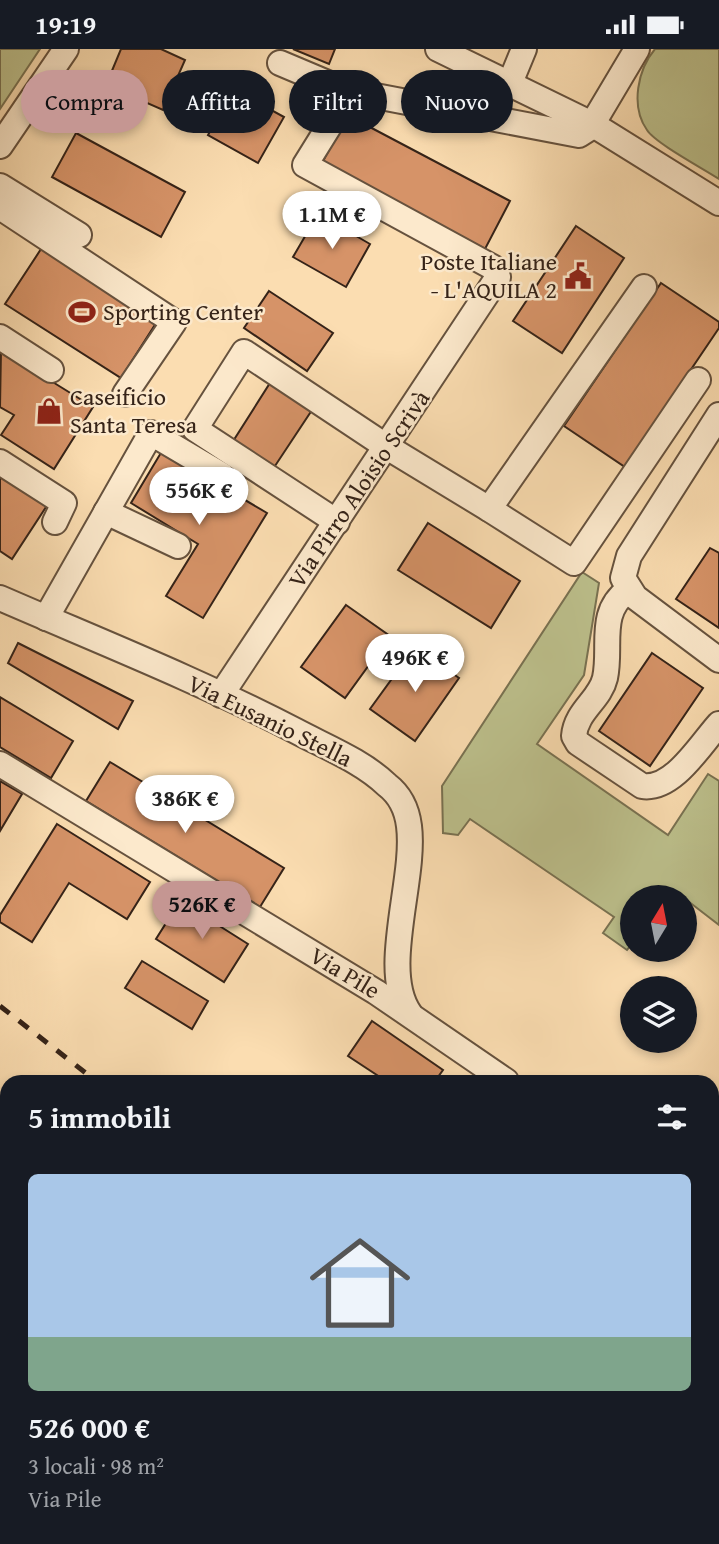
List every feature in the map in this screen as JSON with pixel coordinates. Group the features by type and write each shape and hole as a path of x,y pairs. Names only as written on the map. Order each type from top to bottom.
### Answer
{"street":[{"path":"1,141 66,49"},
{"path":"438,49 482,70"},
{"path":"513,76 524,49"},
{"path":"387,98 581,135 592,124 637,49"},
{"path":"280,63 295,70"},
{"path":"513,84 592,124 719,203"},
{"name":"Via Pirro Aloisio Scrivà","path":"222,695 496,284 498,272 494,268 305,165 325,133"},
{"path":"0,186 79,235"},
{"path":"0,207 174,322 125,394"},
{"path":"489,509 643,287"},
{"path":"0,337 51,370"},
{"path":"337,522 195,429 244,352 387,447 574,563 698,380"},
{"path":"719,415 629,556 623,578 628,590 719,660"},
{"path":"46,618 151,433 222,475"},
{"path":"0,462 64,503 55,522"},
{"path":"106,512 178,545"},
{"path":"628,590 614,604 608,617 605,679 578,719 575,736 578,743 642,786 651,788 668,780 719,725"},
{"name":"Via Eusanio Stella","path":"0,598 222,695 326,746 394,790 406,812 409,826 408,882 400,941 398,986 410,1014"},
{"name":"Via Pile","path":"0,764 410,1014 497,1075"},
{"name":"Via Eusanio Stella","path":"340,971 363,976 379,973 393,960 400,941"}],"green space":[{"path":"0,49 40,49 26,70 21,70 21,78 0,109"},
{"path":"655,49 719,49 719,179 660,142 647,130 642,120 638,88 644,67"},
{"path":"582,572 599,583 584,675 537,744 668,835 708,774 719,781 719,925 697,908 697,885 620,885 620,945 603,933 614,917 470,819 458,835 443,833 442,786"}],"building":[{"path":"121,49 161,49 185,60 181,70 162,70 162,110 148,103 148,70 112,70"},
{"path":"293,49 335,49 329,64"},
{"path":"275,112 284,117 275,133"},
{"path":"76,133 185,192 161,237 52,177"},
{"path":"209,133 275,133 258,163 208,135"},
{"path":"338,133 381,133 510,201 485,249 322,163"},
{"path":"318,214 370,244 346,287 293,257"},
{"path":"576,226 624,258 562,353 513,321"},
{"name":"Sporting Center","path":"43,246 158,320 121,378 5,304"},
{"path":"661,283 719,322 719,328 625,467 564,426"},
{"path":"269,291 333,333 307,371 244,328"},
{"name":"Caseificio Santa Teresa","path":"1,350 93,407 54,469 1,435 14,415 0,407"},
{"path":"270,383 312,410 271,472 230,446"},
{"path":"162,451 267,513 203,618 166,596 198,544 131,503"},
{"path":"0,473 48,504 12,559 0,551"},
{"path":"428,523 520,581 491,628 398,570"},
{"path":"710,548 719,553 719,628 676,599"},
{"path":"346,605 390,636 345,698 301,667"},
{"path":"18,643 133,701 118,729 8,663"},
{"path":"415,647 459,678 415,741 370,709"},
{"path":"652,653 703,688 650,766 599,731"},
{"path":"0,697 73,741 51,778 0,747"},
{"path":"110,762 284,868 260,907 86,801"},
{"path":"0,781 22,794 0,831"},
{"path":"57,824 150,882 127,919 69,883 32,942 0,922 0,915"},
{"path":"180,901 248,944 224,982 156,939"},
{"path":"142,961 208,1001 192,1029 125,988"},
{"path":"372,1021 443,1070 439,1075 377,1075 348,1056"}],"railway":[{"path":"0,1006 88,1075"}],"place":[{"name":"Poste Italiane - L'AQUILA 2","path":"578,276"},
{"name":"Sporting Center","path":"82,312"},
{"name":"Caseificio Santa Teresa","path":"49,411"}]}
